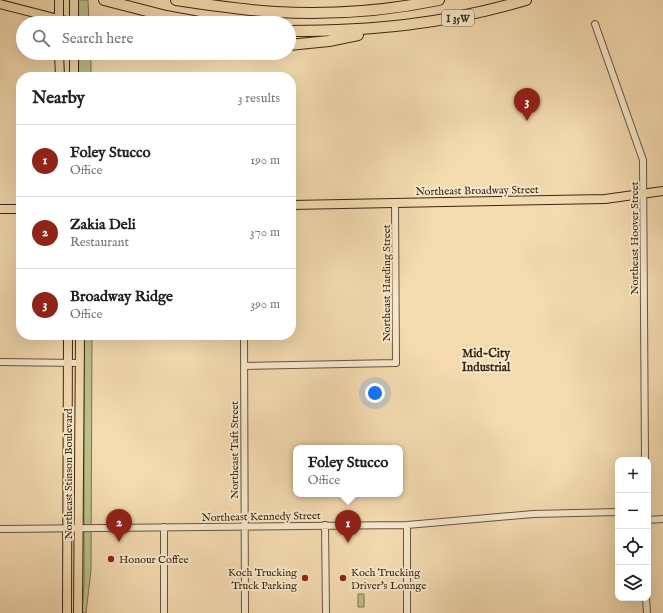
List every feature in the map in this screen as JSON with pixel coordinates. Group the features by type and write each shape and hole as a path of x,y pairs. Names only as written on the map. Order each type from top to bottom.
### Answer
{"highway":[{"path":"104,0 166,16"},
{"name":"I 35W","path":"176,0 240,9 315,13 373,10 439,0"},
{"name":"I 35W","path":"296,31 388,28 467,16 526,0"},
{"path":"296,44 330,41 388,28"}],"main road":[{"path":"59,0 59,16"},
{"path":"74,0 75,16"},
{"path":"0,4 42,16"},
{"path":"59,60 60,72"},
{"path":"74,60 74,72"},
{"name":"Northeast Broadway Street","path":"296,205 395,202 595,200 643,195 663,191"},
{"path":"0,209 16,209"},
{"name":"Northeast Stinson Boulevard","path":"68,340 68,613"},
{"name":"Northeast Stinson Boulevard","path":"78,613 80,340"}],"street":[{"name":"Northeast Hoover Street","path":"596,24 642,154 645,457"},
{"name":"Northeast Harding Street","path":"244,366 396,364 395,202"},
{"name":"Northeast Taft Street","path":"244,340 245,613"},
{"path":"0,362 80,363"},
{"name":"Northeast Kennedy Street","path":"0,530 407,524 533,514 615,512"},
{"path":"651,520 663,520"},
{"path":"407,524 407,613"},
{"path":"325,525 326,613"},
{"path":"164,527 164,613"},
{"path":"646,601 647,613"}],"green space":[{"path":"78,0 88,0 89,16 78,16"},
{"path":"78,60 90,60 91,72 78,72"},
{"path":"84,340 92,340 91,570 86,613 82,613 84,584"},
{"path":"358,594 364,594 364,607 358,607"}],"place":[{"name":"Broadway Ridge","path":"527,121"},
{"name":"Zakia Deli","path":"119,542"},
{"name":"Foley Stucco","path":"348,543"},
{"name":"Honour Coffee","path":"111,559"},
{"name":"Koch Trucking Truck Parking","path":"305,578"},
{"name":"Koch Trucking Driver's Lounge","path":"343,578"}],"district":[{"name":"Mid-City Industrial","path":"486,360"}]}
